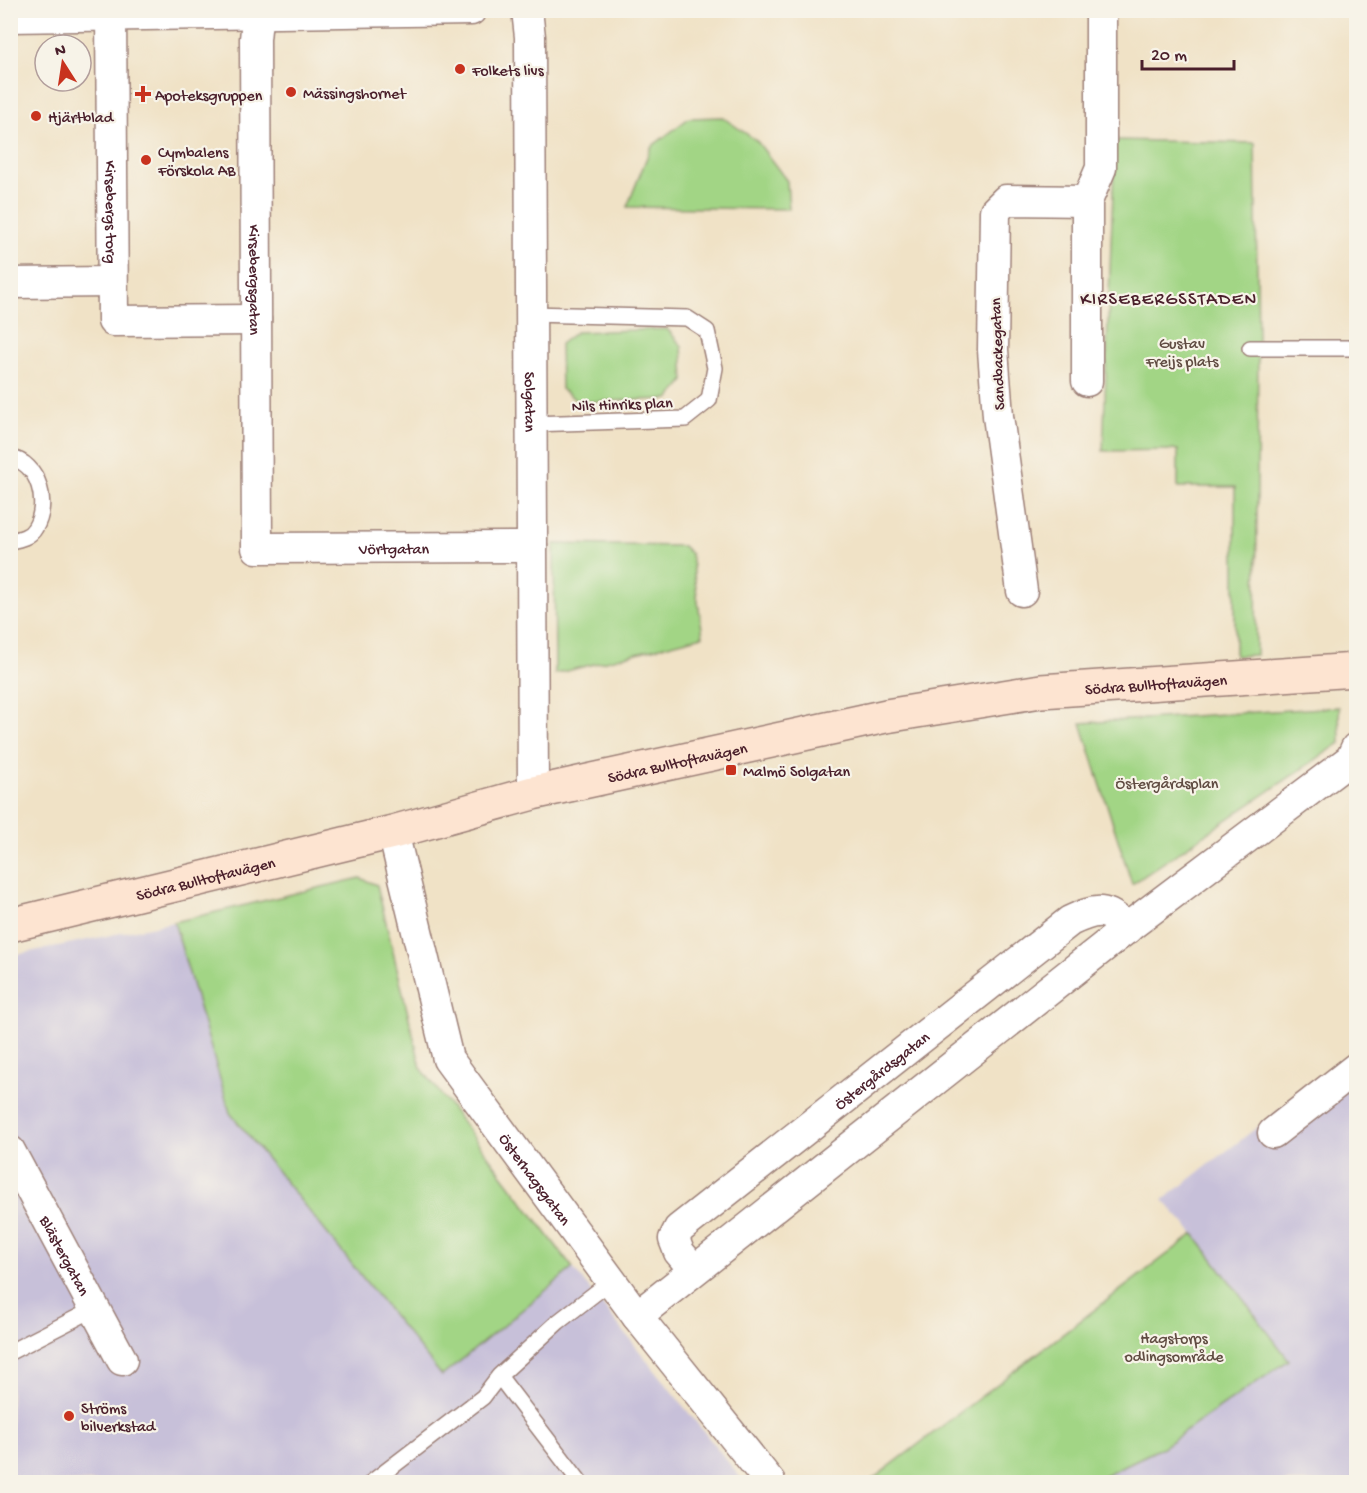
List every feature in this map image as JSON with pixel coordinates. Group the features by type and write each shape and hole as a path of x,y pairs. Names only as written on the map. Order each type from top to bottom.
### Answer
{"street":[{"path":"10,17 111,22 258,12 471,10"},
{"name":"Solgatan","path":"527,10 530,48 533,793"},
{"path":"1087,381 1087,201 1101,168 1101,10"},
{"name":"Kirsebergsgatan","path":"257,548 255,39 258,12"},
{"name":"Kirsebergs torg","path":"10,283 112,282 111,22"},
{"name":"Sandbackegatan","path":"1022,591 998,416 993,351 995,211 1006,200 1087,201"},
{"path":"112,282 113,321 256,320"},
{"name":"Vörtgatan","path":"257,548 532,547"},
{"name":"Södra Bulltoftavägen","path":"10,925 393,832 533,793 889,726 1041,691 1356,670"},
{"path":"637,1316 1127,929 1351,759 1356,748"},
{"name":"Österhagsgatan","path":"393,832 448,1059 637,1316 770,1482"},
{"name":"Östergårdsgatan","path":"694,1270 679,1252 674,1239 679,1229 1070,921 1100,911 1115,916 1127,929"},
{"path":"1274,1132 1356,1068"},
{"name":"Blästergatan","path":"10,1151 122,1360"}],"lane":[{"name":"Nils Hinriks plan","path":"531,314 687,318 707,331 715,368 709,400 685,419 531,424"},
{"path":"1250,348 1356,348"},
{"path":"10,458 22,459 36,473 41,512 35,529 26,537 10,541"},
{"path":"372,1482 483,1397 499,1376 558,1322 611,1281"},
{"path":"10,1352 94,1309"},
{"path":"499,1376 580,1482"}],"shaded area":[{"path":"174,922 230,1113 441,1375 573,1268 744,1482 11,1482 10,956"},
{"path":"1356,1051 1356,1482 1090,1482 1161,1448 1289,1360 1194,1234 1163,1200"}],"green space":[{"path":"722,117 757,141 787,181 789,209 627,207 651,147 689,118"},
{"name":"Gustav Freijs plats","path":"1115,140 1255,143 1258,338 1256,655 1235,656 1235,487 1178,487 1178,450 1103,451"},
{"path":"667,329 682,346 684,381 669,399 579,402 561,389 560,344 576,332"},
{"path":"554,544 683,546 691,554 703,636 555,674"},
{"name":"Östergårdsplan","path":"1339,707 1340,743 1132,884 1081,723"},
{"path":"360,878 377,885 421,1068 573,1268 442,1376 230,1113 174,922"},
{"name":"Hagstorps odlingsområde","path":"1194,1234 1289,1360 1161,1448 1090,1482 869,1482"}],"place":[{"name":"Folkets livs","path":"460,69"},
{"name":"Mässingshornet","path":"291,92"},
{"name":"Apoteksgruppen","path":"143,94"},
{"name":"Hjärtblad","path":"36,116"},
{"name":"Cymbalens Förskola AB","path":"146,160"},
{"name":"Malmö Solgatan","path":"731,770"},
{"name":"Ströms bilverkstad","path":"69,1416"}],"district":[{"name":"KIRSEBERGSSTADEN","path":"1169,298"}]}
